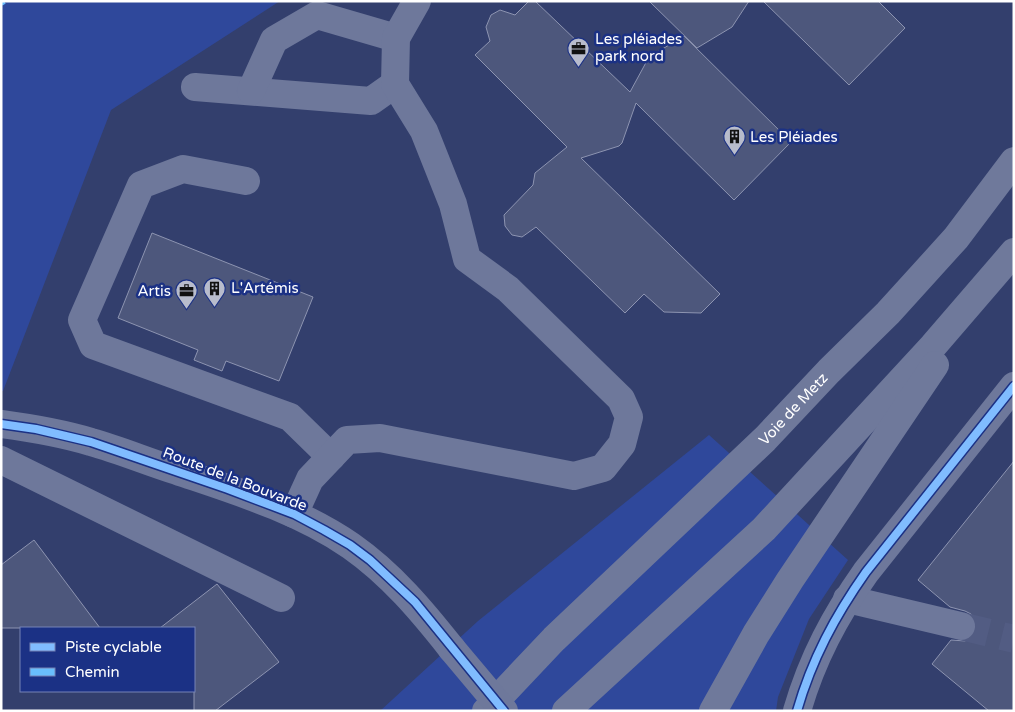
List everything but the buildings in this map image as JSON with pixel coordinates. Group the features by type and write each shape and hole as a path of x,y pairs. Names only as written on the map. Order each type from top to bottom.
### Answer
{"highway":[{"name":"Voie de Metz","path":"554,639 765,439 888,312 956,238 1014,161"},
{"path":"566,711 764,529 854,433 1007,260"},
{"path":"713,711 756,634 790,580 1007,260"},
{"path":"466,711 554,639"},
{"path":"486,711 554,639"}],"street":[{"path":"294,514 310,480 347,440 380,438 574,476 603,468 622,444 629,417 621,399 508,289 467,259 453,204 424,131 395,84 396,38 417,1"},
{"path":"251,92 274,40 325,8 396,38"},
{"path":"195,87 371,101 395,84"},
{"path":"246,181 183,169 141,184 82,320 93,345 290,417 331,457"},
{"path":"796,711 819,650 847,599 866,572 1014,386"},
{"name":"Route de la Bouvarde","path":"1,424 36,429 90,442 228,489 294,514 337,538 370,560 415,602 504,711"},
{"path":"1,460 281,598"},
{"path":"847,599 961,626"}],"shaded area":[{"path":"1,1 280,1 111,110 3,391 1,391"},
{"path":"709,435 848,560 809,619 778,697 776,711 380,711 478,621"}],"tunnel":[{"path":"961,626 1014,639"}],"cycle path":[{"path":"797,711 817,656 834,622 855,588 1014,386"},
{"path":"1,424 36,429 91,442 228,489 294,514 324,530 350,545 370,560 415,602 504,711"}],"place":[{"name":"Les pléiades park nord","path":"579,67"},
{"name":"Les Pléiades","path":"734,156"},
{"name":"L'Artémis","path":"215,307"},
{"name":"Artis","path":"187,310"}]}
